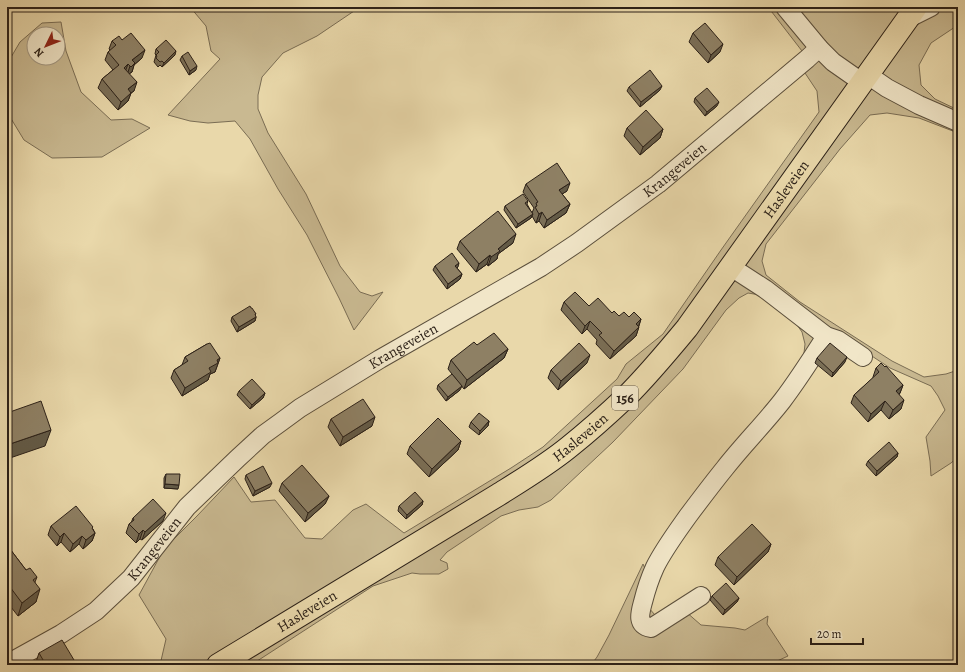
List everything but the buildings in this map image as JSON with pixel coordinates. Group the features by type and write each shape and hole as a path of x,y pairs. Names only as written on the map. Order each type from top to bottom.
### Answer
{"main road":[{"name":"Hasleveien","path":"218,665 498,495 540,468 593,428 627,396 659,362 687,328 912,13"}],"street":[{"path":"785,7 819,48 833,62 918,105 958,122"},
{"path":"912,13 931,7"},
{"name":"Krangeveien","path":"7,664 62,634 96,611 131,578 187,507 238,458 275,426 306,404 380,359 541,267 577,243 658,184 819,48"},
{"path":"731,268 764,289 826,336 838,340 863,357"},
{"path":"701,596 651,628 642,625 640,616 645,593 654,568 669,542 725,468 781,402 826,336"}],"shaded area":[{"path":"190,7 360,7 317,36 283,53 262,77 258,95 258,109 268,133 306,194 340,266 360,292 372,296 383,292 354,330 307,235 278,189 250,139 235,121 208,123 190,121 168,115 220,59 211,51 206,26"},
{"path":"768,7 958,7 958,25 931,43 919,65 921,85 935,99 958,110 958,133 919,118 887,113 870,115 840,149 766,244 762,261 766,275 800,302 892,361 924,377 946,374 958,370 958,457 931,476 926,437 945,410 931,386 890,368 834,331 803,362 805,344 802,332 792,318 760,295 748,293 739,298 726,310 683,369 613,442 551,500 538,507 519,510 501,516 447,552 440,560 447,563 448,569 439,574 412,573 373,586 251,665 160,665 166,639 139,595 164,549 234,477 251,502 275,500 305,538 322,539 353,510 366,504 404,533 543,447 617,379 626,364 663,334 819,112 817,91 805,73 802,51"},
{"path":"61,22 62,26 39,26 42,23"},
{"path":"26,37 26,66 66,66 66,51 81,92 111,120 132,119 150,128 102,157 52,158 24,140 7,112 7,64 20,42"},
{"path":"643,564 647,573 648,607 655,615 677,604 701,625 745,630 768,616 767,624 788,656 772,665 591,665 609,635"}]}
